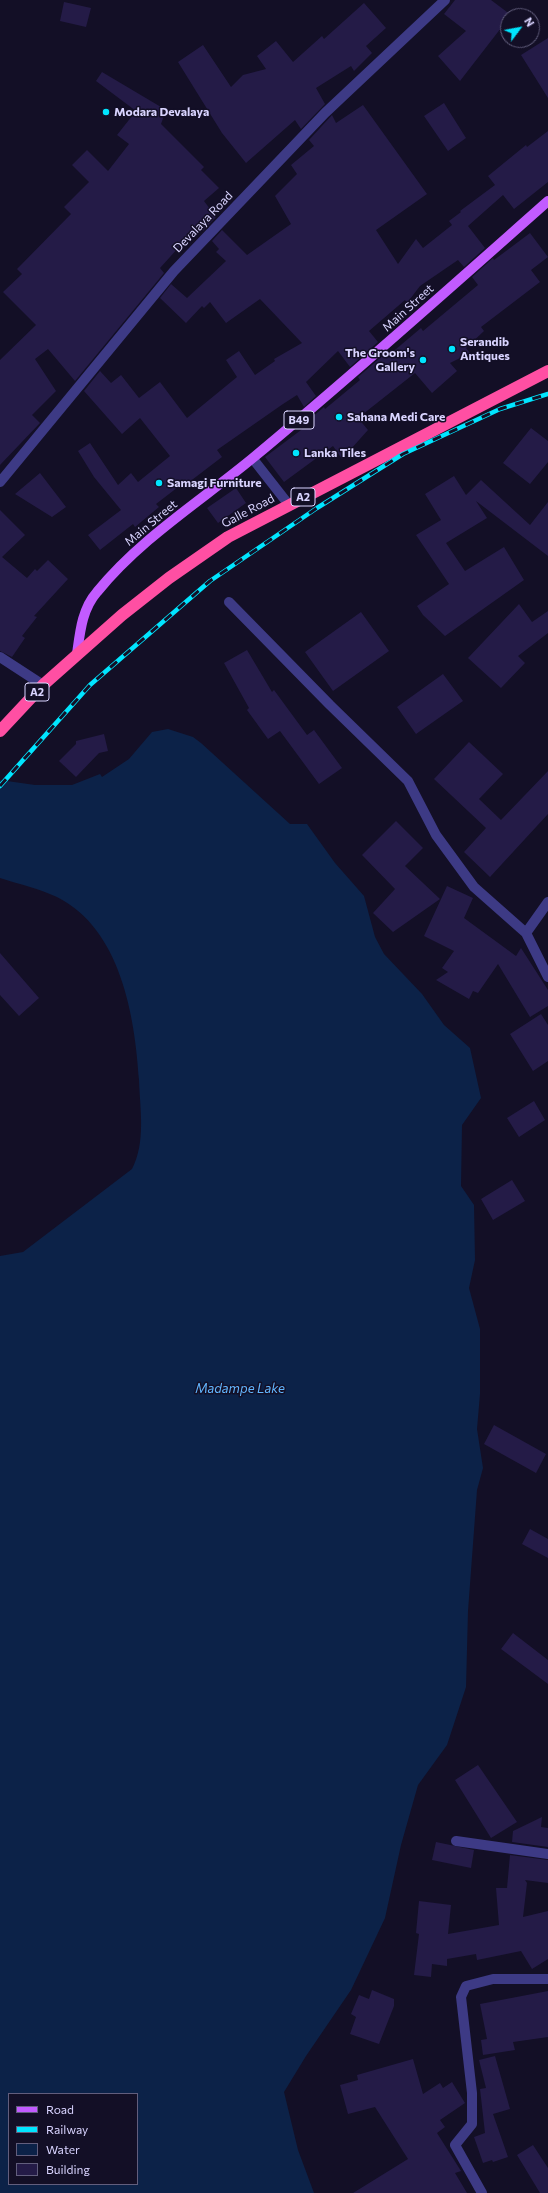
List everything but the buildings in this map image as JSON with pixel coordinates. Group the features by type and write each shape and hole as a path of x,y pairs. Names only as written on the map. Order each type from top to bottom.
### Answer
{"highway":[{"name":"Galle Road","path":"0,731 43,686 77,654 122,615 196,558 228,537 548,370"}],"main road":[{"name":"Main Street","path":"77,654 80,630 86,609 96,592 135,553 161,530 253,459 548,201"}],"street":[{"name":"Devalaya Road","path":"0,482 174,271 325,113 445,0"},
{"path":"253,459 289,505"},
{"path":"230,602 330,706 408,780 436,835 474,887 526,933 548,977"},
{"path":"0,657 43,686"},
{"path":"526,933 548,902"},
{"path":"456,1841 548,1854"},
{"path":"482,2193 455,2145 472,2124 472,2092 461,1997 466,1986 493,1979 548,1980"}],"water":[{"name":"Madampe Lake","path":"168,729 193,737 290,824 307,824 335,863 364,896 375,937 384,954 422,994 444,1025 470,1048 481,1098 462,1125 461,1186 474,1205 475,1260 469,1288 480,1329 480,1394 477,1429 483,1468 477,1490 468,1611 466,1687 447,1745 418,1785 401,1845 385,1918 351,1990 306,2056 284,2092 298,2150 314,2193 0,2193 0,1256 23,1252 132,1169 141,1137 141,1114 134,1029 120,977 110,952 96,930 79,911 50,894 0,878 0,780 35,785 72,785 100,774 102,777 129,759 152,732"}],"railway":[{"path":"0,786 90,685 210,581 317,508 403,454 500,409 548,394"}],"place":[{"name":"Modara Devalaya","path":"106,112"},
{"name":"Serandib Antiques","path":"452,349"},
{"name":"The Groom's Gallery","path":"423,360"},
{"name":"Sahana Medi Care","path":"339,417"},
{"name":"Lanka Tiles","path":"296,453"},
{"name":"Samagi Furniture","path":"159,483"}]}
